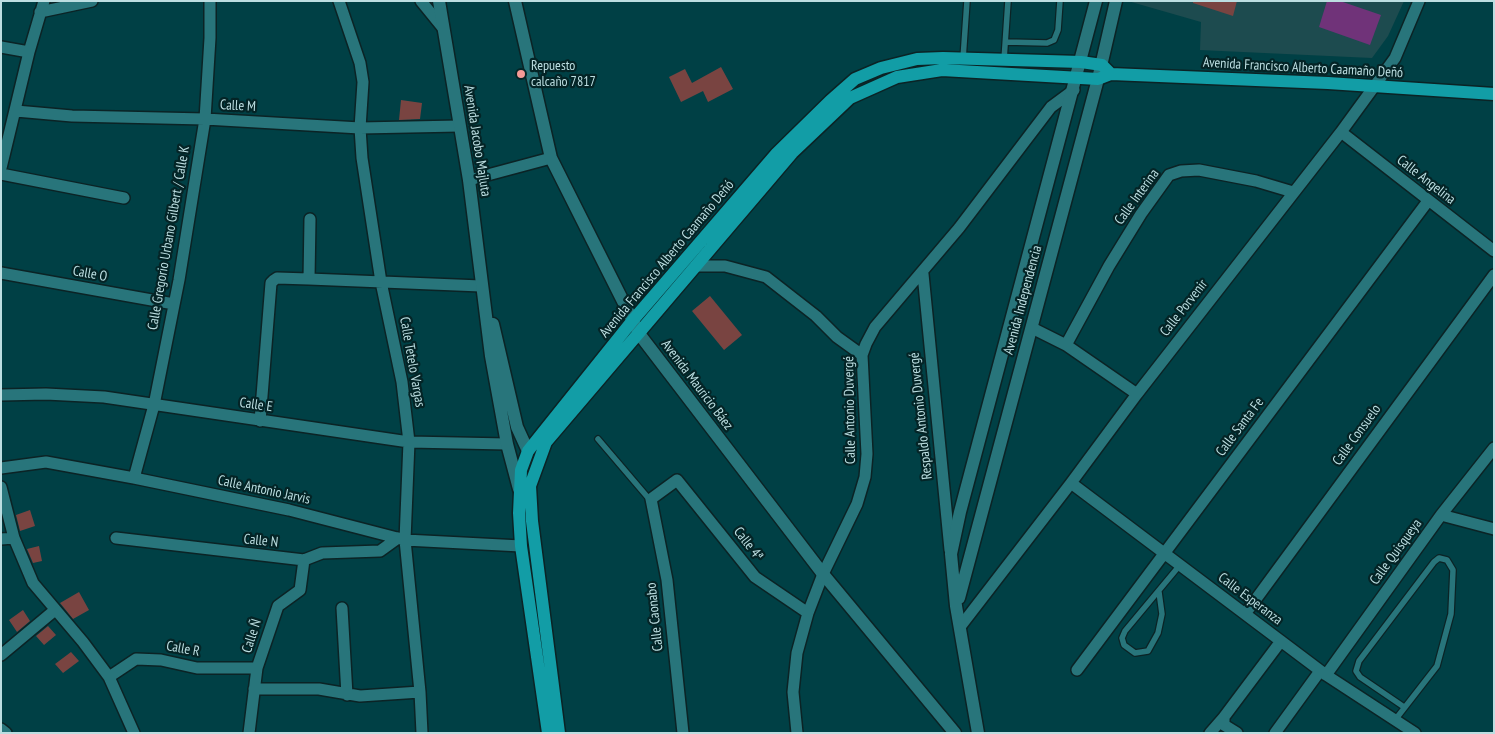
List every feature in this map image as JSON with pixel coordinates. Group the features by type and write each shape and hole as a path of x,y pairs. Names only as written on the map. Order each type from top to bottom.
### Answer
{"main road":[{"name":"Avenida Jacobo Majluta","path":"439,1 469,180 491,356 507,444 520,493"},
{"name":"Avenida Mauricio Báez","path":"515,1 552,158 640,334 823,574 956,733"},
{"name":"Avenida Independencia","path":"978,733 956,606 951,554 960,512 1076,84 1096,1"},
{"path":"1106,69 1116,1"},
{"name":"Avenida Francisco Alberto Caamaño Deñó","path":"548,733 521,546 521,470 528,451 633,320 777,153 855,79 882,68 917,59 963,59 1081,62 1106,69 1494,93"},
{"name":"Avenida Francisco Alberto Caamaño Deñó","path":"559,733 532,521 530,486 546,442 640,334 792,153 850,98 897,77 942,70 1076,84 1098,79 1106,69"},
{"name":"Avenida Independencia","path":"956,606 1098,79"},
{"name":"Avenida Jacobo Majluta","path":"481,286 501,350 517,427 528,451"}],"street":[{"path":"1,168 42,7 92,1"},
{"name":"Calle Gregorio Urbano Gilbert / Calle K","path":"134,478 154,405 174,304 205,119 210,38 210,1"},
{"name":"Calle Tetelo Vargas","path":"338,1 360,63 362,82 360,128 362,158 381,282 402,382 409,442 402,539 420,692 422,733"},
{"path":"421,1 443,28"},
{"name":"Calle Porvenir","path":"960,627 1072,483 1137,394 1341,132 1372,86 1395,58 1419,1"},
{"path":"1,48 29,52"},
{"name":"Calle Antonio Duvergé","path":"797,733 794,681 797,653 808,613 823,574 857,504 865,477 867,454 862,355 875,327 922,274 1008,166 1052,107 1076,84"},
{"name":"Calle M","path":"16,111 72,116 205,119 360,128 459,126"},
{"name":"Calle Angelina","path":"1341,132 1494,251"},
{"path":"469,180 552,158"},
{"name":"Calle Interina","path":"1066,345 1113,259 1141,214 1169,176 1181,170 1199,170 1256,181 1293,192"},
{"path":"1,174 124,198"},
{"name":"Calle Santa Fe","path":"1077,670 1428,201"},
{"path":"309,279 310,219"},
{"path":"697,266 725,266 766,277 816,316 837,338 862,355"},
{"name":"Calle O","path":"1,273 174,304"},
{"name":"Respaldo Antonio Duvergé","path":"922,274 951,554"},
{"name":"Calle Consuelo","path":"1245,614 1494,274"},
{"path":"260,421 271,283 277,278 481,286"},
{"path":"1032,328 1066,345 1137,394"},
{"name":"Calle E","path":"1,396 46,394 104,397 409,442 507,444"},
{"name":"Calle Quisqueya","path":"1275,733 1323,673 1441,515 1494,448"},
{"name":"Calle Antonio Jarvis","path":"1,468 39,461 134,478 289,510 402,539 521,546"},
{"name":"Calle 4ª","path":"650,500 676,480 755,577 808,613"},
{"name":"Calle Esperanza","path":"1072,483 1323,673 1415,733"},
{"path":"1,487 14,538 33,583 83,642 108,677 134,733"},
{"name":"Calle Caonabo","path":"650,500 667,580 683,733"},
{"path":"1441,515 1494,529"},
{"path":"1,539 14,538"},
{"name":"Calle N","path":"116,538 304,560 322,553 380,551 402,539"},
{"name":"Calle Ñ","path":"250,733 257,668 278,606 300,590 304,560"},
{"path":"342,608 347,695"},
{"path":"1,655 55,610"},
{"path":"1210,733 1281,641"},
{"name":"Calle R","path":"108,677 136,659 161,660 197,668 257,668"},
{"path":"254,689 319,689 347,695 374,696 420,692"},
{"path":"1224,717 1224,725 1237,733"},
{"path":"1,729 6,733"}],"lane":[{"path":"963,59 967,1"},
{"path":"1004,60 1008,1"},
{"path":"1006,42 1047,43 1054,40 1058,30 1060,1"},
{"path":"598,439 650,500"},
{"path":"1395,720 1437,666 1451,614 1452,570 1447,560 1439,558 1434,562 1359,661 1356,671 1360,678 1404,707"},
{"path":"1159,592 1162,614 1158,632 1148,651 1135,653 1124,645 1122,638 1125,631 1180,565"}],"shaded area":[{"path":"1128,1 1404,1 1388,36 1372,58 1200,50 1201,22"},
{"path":"1327,1 1340,1 1381,15 1370,45 1319,27"}],"building":[{"path":"1193,1 1237,1 1233,16 1193,3"},
{"path":"721,67 733,89 708,102 703,91 681,102 669,77 685,69 692,83"},
{"path":"401,100 422,103 420,119 399,120"},
{"path":"710,296 742,335 724,350 692,311"},
{"path":"30,510 35,526 20,531 16,515"},
{"path":"39,546 42,561 33,563 27,549"},
{"path":"79,592 89,610 73,619 60,603"},
{"path":"23,610 30,621 17,632 9,620"},
{"path":"48,626 56,635 44,645 36,636"},
{"path":"71,652 79,661 63,673 55,664"}],"place":[{"name":"Repuesto calcaño 7817","path":"521,74"}]}
